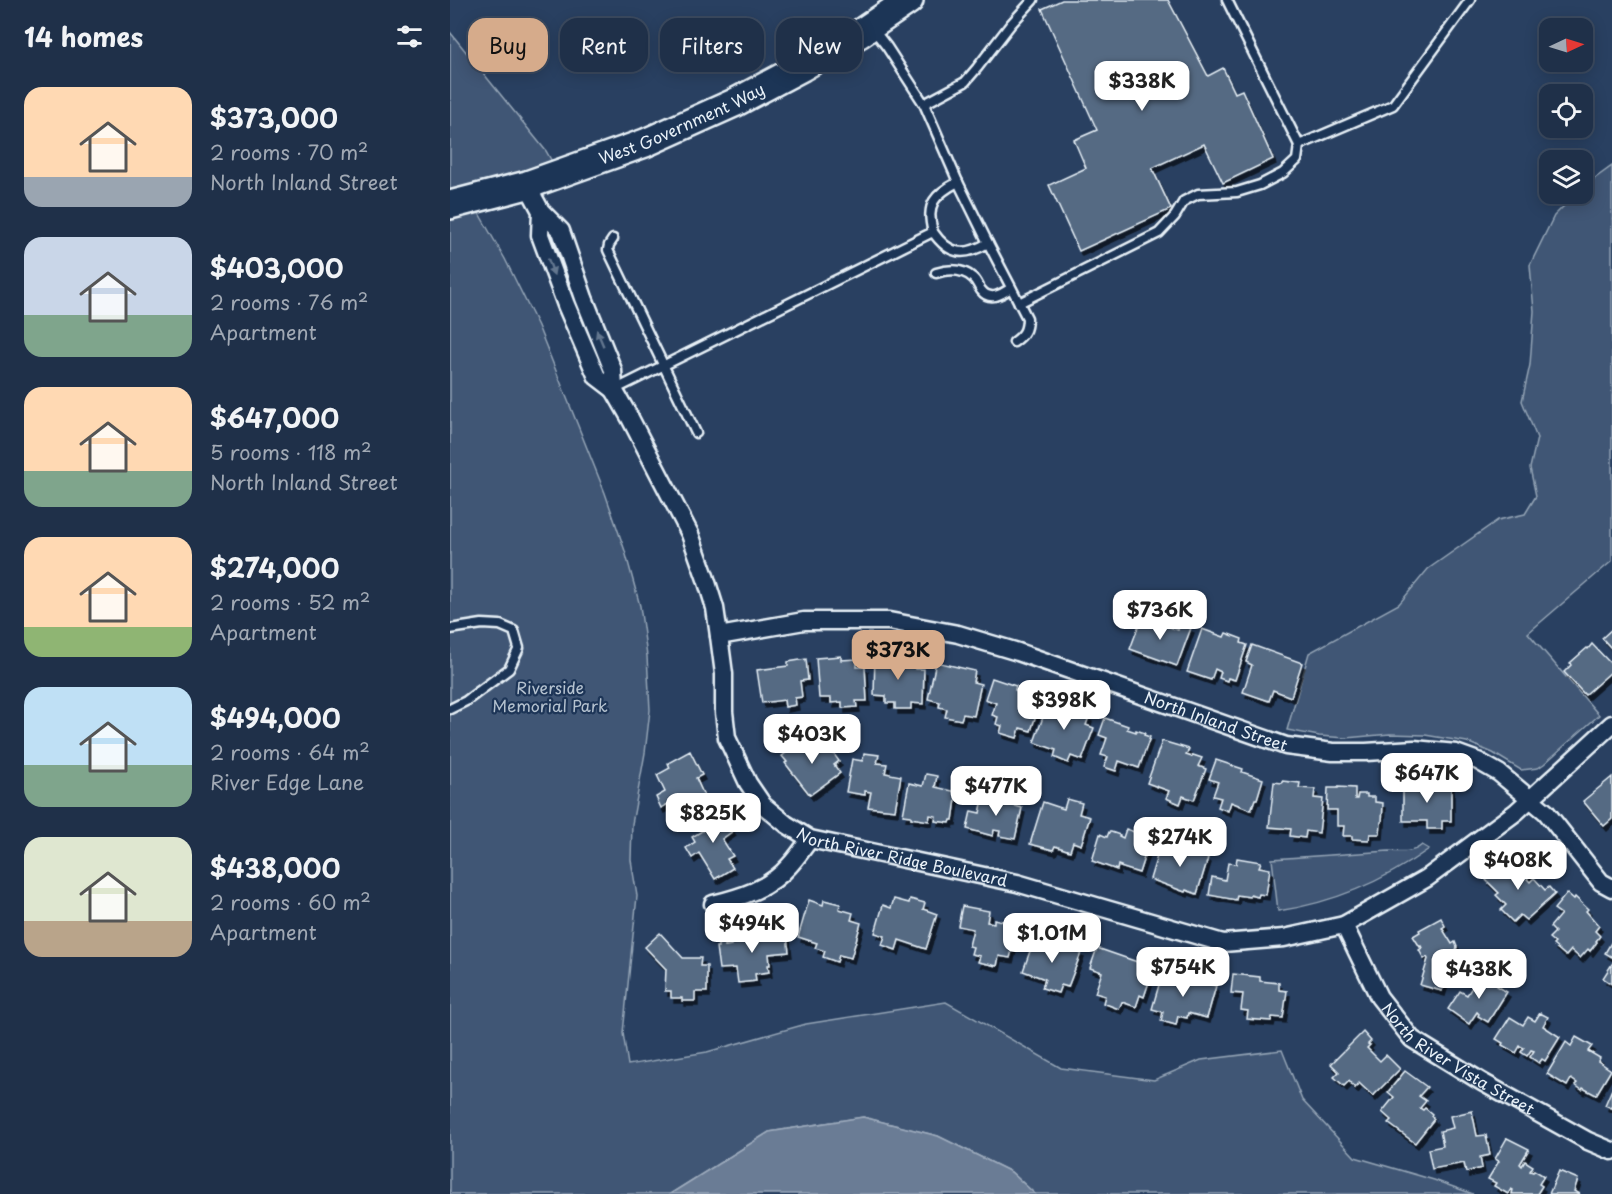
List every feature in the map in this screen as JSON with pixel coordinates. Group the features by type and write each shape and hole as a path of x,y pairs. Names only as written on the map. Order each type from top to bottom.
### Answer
{"main road":[{"name":"West Government Way","path":"461,203 528,184 645,144 734,103 802,67 871,26 909,0"}],"street":[{"name":"North River Ridge Boulevard","path":"528,184 541,211 561,231 584,298 613,370 614,390"},
{"name":"North River Ridge Boulevard","path":"541,211 540,235 566,305 597,377 614,390 690,534 715,608 724,674 727,738 748,783 763,805 786,824 810,839 1017,883 1222,943 1284,938 1344,925 1427,878 1516,812 1612,724"},
{"path":"566,305 584,298"},
{"name":"North Inland Street","path":"719,636 804,621 889,621 958,634 1018,652 1286,746 1333,752 1414,749 1456,753 1478,761 1499,773 1531,799 1546,812 1601,882 1612,888"},
{"path":"713,904 759,890 788,868 810,839"},
{"name":"North River Vista Street","path":"1344,925 1379,997 1412,1039 1482,1083 1588,1141 1612,1151"}],"lane":[{"path":"924,104 965,82 1033,0"},
{"path":"1019,303 1159,233 1175,216 1184,201 1198,194 1237,192 1260,185 1283,173 1296,160 1299,145 1227,0"},
{"path":"1299,145 1393,105 1470,0"},
{"path":"871,26 888,47 924,104 958,182 1027,318 1023,336 1014,342"},
{"path":"958,182 934,197 930,221 933,231 940,243 960,252 971,252 988,243"},
{"path":"614,390 933,231"},
{"path":"614,239 608,250 696,433"},
{"path":"936,273 950,269 968,274 976,279 983,292 991,296 999,296 1011,288"},
{"path":"450,629 482,624 500,625 514,631 519,648 509,669 466,701 450,709"}],"green space":[{"name":"Riverside Memorial Park","path":"450,32 468,54 468,72 482,72 546,151 559,174 472,201 505,259 538,326 605,493 625,551 640,606 647,656 650,710 632,824 631,860 637,896 623,1033 628,1065 707,1052 806,1024 946,1002 1061,1068 1154,1080 1201,1060 1282,1050 1302,1100 1355,1157 1473,1194 1035,1194 1011,1172 938,1136 863,1117 769,1132 670,1194 450,1194"},
{"path":"1612,166 1612,561 1528,633 1599,715 1544,764 1538,768 1521,770 1493,753 1467,742 1425,735 1390,734 1346,738 1287,730 1309,653 1399,604 1428,569 1498,520 1525,514 1536,496 1530,468 1537,438 1522,401 1530,365 1534,311 1530,265 1554,216 1566,204 1593,204 1593,180"},
{"path":"1422,845 1429,849 1376,881 1338,896 1278,911 1272,859 1407,851"}],"shaded area":[{"path":"863,1117 938,1136 1011,1172 1035,1194 670,1194 769,1132"}],"building":[{"path":"1062,0 1168,0 1208,76 1223,68 1235,93 1242,90 1273,159 1223,183 1204,144 1152,168 1171,209 1079,251 1049,185 1086,168 1074,140 1097,130 1042,9"},
{"path":"1142,617 1178,630 1180,624 1191,628 1177,666 1130,649"},
{"path":"1202,629 1224,637 1226,633 1242,639 1241,643 1247,645 1235,680 1228,678 1227,681 1219,678 1221,672 1215,669 1211,680 1187,672"},
{"path":"1612,629 1612,649 1602,638"},
{"path":"1592,644 1612,665 1612,671 1585,695 1564,672 1571,665 1570,663"},
{"path":"1252,645 1302,663 1291,697 1273,690 1269,701 1243,692 1252,665 1246,662"},
{"path":"875,654 901,655 900,660 915,661 915,669 924,669 923,704 911,703 911,709 895,709 895,703 886,703 886,696 874,695"},
{"path":"841,656 841,660 857,659 857,667 865,667 867,701 856,701 857,707 842,708 842,702 831,703 831,698 819,698 816,658"},
{"path":"806,659 808,680 800,681 802,697 795,698 796,705 785,707 784,700 762,703 757,670 788,666 788,662"},
{"path":"936,662 975,671 973,682 981,684 974,716 963,714 961,720 945,717 947,709 939,707 940,702 928,699"},
{"path":"992,678 1016,686 1015,690 1034,696 1032,702 1039,705 1031,731 1020,728 1017,738 1000,733 1002,726 996,724 998,717 992,715 996,703 985,699"},
{"path":"1050,698 1076,708 1074,713 1078,715 1079,713 1089,717 1086,725 1094,728 1082,760 1071,756 1068,763 1054,757 1056,750 1034,742"},
{"path":"1105,718 1150,737 1139,768 1119,761 1116,771 1104,767 1108,757 1101,755 1107,738 1099,735"},
{"path":"808,736 816,746 819,743 827,753 831,750 839,761 834,765 840,773 810,795 782,756"},
{"path":"1162,741 1189,749 1186,755 1202,758 1198,766 1206,769 1194,800 1183,796 1180,804 1166,798 1169,791 1147,783"},
{"path":"690,751 702,775 696,778 705,798 675,813 670,803 661,808 656,797 665,792 657,775 670,768 668,763"},
{"path":"864,753 879,755 877,763 887,764 885,773 901,776 895,810 868,807 871,792 865,791 865,795 846,792 852,759 863,761"},
{"path":"1216,760 1263,779 1251,810 1231,802 1228,811 1218,807 1221,798 1213,796 1218,782 1209,779"},
{"path":"926,774 937,776 935,787 957,792 953,820 950,823 935,821 936,816 930,815 929,821 903,815 909,783 923,786"},
{"path":"1612,777 1612,819 1604,826 1583,801"},
{"path":"1282,781 1300,783 1299,788 1315,789 1314,798 1323,799 1319,833 1306,831 1305,838 1290,836 1291,829 1269,827 1274,782 1282,783"},
{"path":"1411,783 1451,785 1451,821 1442,821 1442,829 1427,829 1427,821 1403,821 1403,785 1411,785"},
{"path":"994,787 1004,789 1002,802 1022,808 1015,839 999,836 1000,831 994,830 993,836 967,829 971,811 980,813 983,799 991,800"},
{"path":"1328,788 1355,788 1355,799 1358,794 1367,794 1367,797 1375,797 1375,802 1383,803 1380,834 1370,834 1369,840 1343,836 1344,826 1337,826 1337,810 1327,810"},
{"path":"1067,799 1082,803 1079,814 1090,817 1081,845 1073,842 1070,851 1055,846 1053,850 1030,844 1043,802 1064,809"},
{"path":"719,809 733,831 722,839 733,856 727,859 733,868 715,879 699,853 692,858 686,848 695,842 692,837 707,828 702,820"},
{"path":"1126,829 1140,834 1138,842 1148,845 1139,873 1118,865 1117,870 1092,861 1100,834 1107,837 1111,832 1123,838"},
{"path":"1161,843 1182,850 1184,843 1200,848 1198,855 1208,858 1197,894 1150,879"},
{"path":"1512,856 1530,875 1527,879 1530,882 1534,878 1545,890 1549,887 1555,894 1526,920 1520,915 1513,922 1501,910 1506,905 1496,895 1499,893 1486,880"},
{"path":"1237,858 1261,862 1259,867 1270,869 1266,895 1259,894 1258,897 1250,895 1250,897 1237,895 1236,900 1209,895 1212,877 1225,880 1228,863 1236,864"},
{"path":"1567,893 1588,909 1586,911 1599,926 1595,931 1600,936 1597,942 1580,958 1571,950 1566,956 1553,945 1555,943 1549,938 1555,932 1550,927 1561,914 1554,909"},
{"path":"894,899 909,903 910,899 925,903 923,909 937,914 926,949 899,940 896,950 882,945 885,936 875,933 883,905 891,908"},
{"path":"809,900 823,905 824,900 840,904 839,909 853,913 851,920 861,923 851,958 839,955 837,962 823,957 825,951 815,948 817,943 798,937"},
{"path":"962,906 989,911 987,922 994,923 994,919 1010,923 1009,929 1016,930 1014,936 1016,936 1010,958 999,956 997,966 978,962 980,956 971,954 973,947 969,946 973,929 958,926"},
{"path":"1441,918 1445,926 1442,928 1452,944 1455,942 1457,947 1452,953 1454,956 1442,991 1420,985 1428,959 1427,957 1424,959 1419,950 1422,948 1413,936 1420,932 1419,930"},
{"path":"786,929 789,952 769,954 769,972 755,974 756,981 738,983 736,968 719,969 716,947 718,944 731,945 731,943 738,943 738,940 748,939 748,944 752,943 751,932"},
{"path":"660,933 683,958 701,958 700,966 707,966 707,992 695,992 695,1001 671,998 671,991 665,991 666,969 645,947"},
{"path":"1035,937 1081,953 1068,987 1061,985 1058,993 1042,988 1045,979 1023,971"},
{"path":"1612,941 1612,957 1605,953"},
{"path":"1097,948 1149,966 1144,980 1149,982 1144,997 1140,995 1136,1007 1122,1002 1119,1009 1103,1003 1105,996 1095,993 1102,972 1090,968"},
{"path":"1612,964 1612,984 1603,978"},
{"path":"1482,972 1499,983 1497,986 1507,992 1488,1022 1478,1016 1477,1012 1469,1024 1448,1009 1460,991 1467,995"},
{"path":"1172,973 1187,977 1188,973 1203,977 1202,982 1216,986 1207,1018 1188,1013 1187,1018 1178,1016 1176,1025 1161,1021 1163,1012 1152,1009 1161,978 1169,981"},
{"path":"1233,974 1260,977 1260,981 1279,983 1279,990 1287,991 1283,1018 1272,1017 1271,1021 1247,1019 1248,1011 1241,1010 1243,994 1231,993"},
{"path":"1540,1013 1548,1017 1543,1026 1560,1037 1545,1061 1542,1059 1539,1063 1530,1057 1534,1051 1531,1050 1527,1056 1521,1052 1524,1048 1520,1046 1516,1053 1496,1039 1510,1017 1523,1025 1528,1017 1535,1021"},
{"path":"1363,1032 1371,1041 1367,1048 1380,1061 1386,1055 1400,1069 1373,1096 1359,1083 1355,1088 1349,1081 1344,1086 1334,1077 1339,1072 1331,1064"},
{"path":"1576,1037 1592,1046 1588,1051 1600,1058 1598,1061 1611,1070 1596,1095 1583,1088 1582,1090 1571,1079 1567,1086 1547,1074 1566,1042 1571,1046"},
{"path":"1405,1071 1427,1087 1419,1096 1426,1101 1420,1108 1423,1110 1425,1108 1434,1119 1415,1143 1388,1123 1391,1120 1382,1112 1394,1097 1388,1092"},
{"path":"1612,1089 1612,1108 1605,1105"},
{"path":"1472,1111 1477,1136 1486,1135 1490,1155 1480,1157 1482,1168 1466,1172 1464,1163 1432,1169 1428,1149 1443,1146 1440,1131 1453,1128 1450,1116"},
{"path":"1507,1138 1529,1149 1520,1164 1522,1166 1525,1161 1533,1166 1530,1171 1534,1170 1544,1176 1537,1194 1512,1194 1511,1189 1508,1194 1494,1186 1496,1183 1488,1179 1499,1161 1495,1159"},
{"path":"1559,1171 1578,1179 1574,1191 1580,1194 1549,1194"}]}
